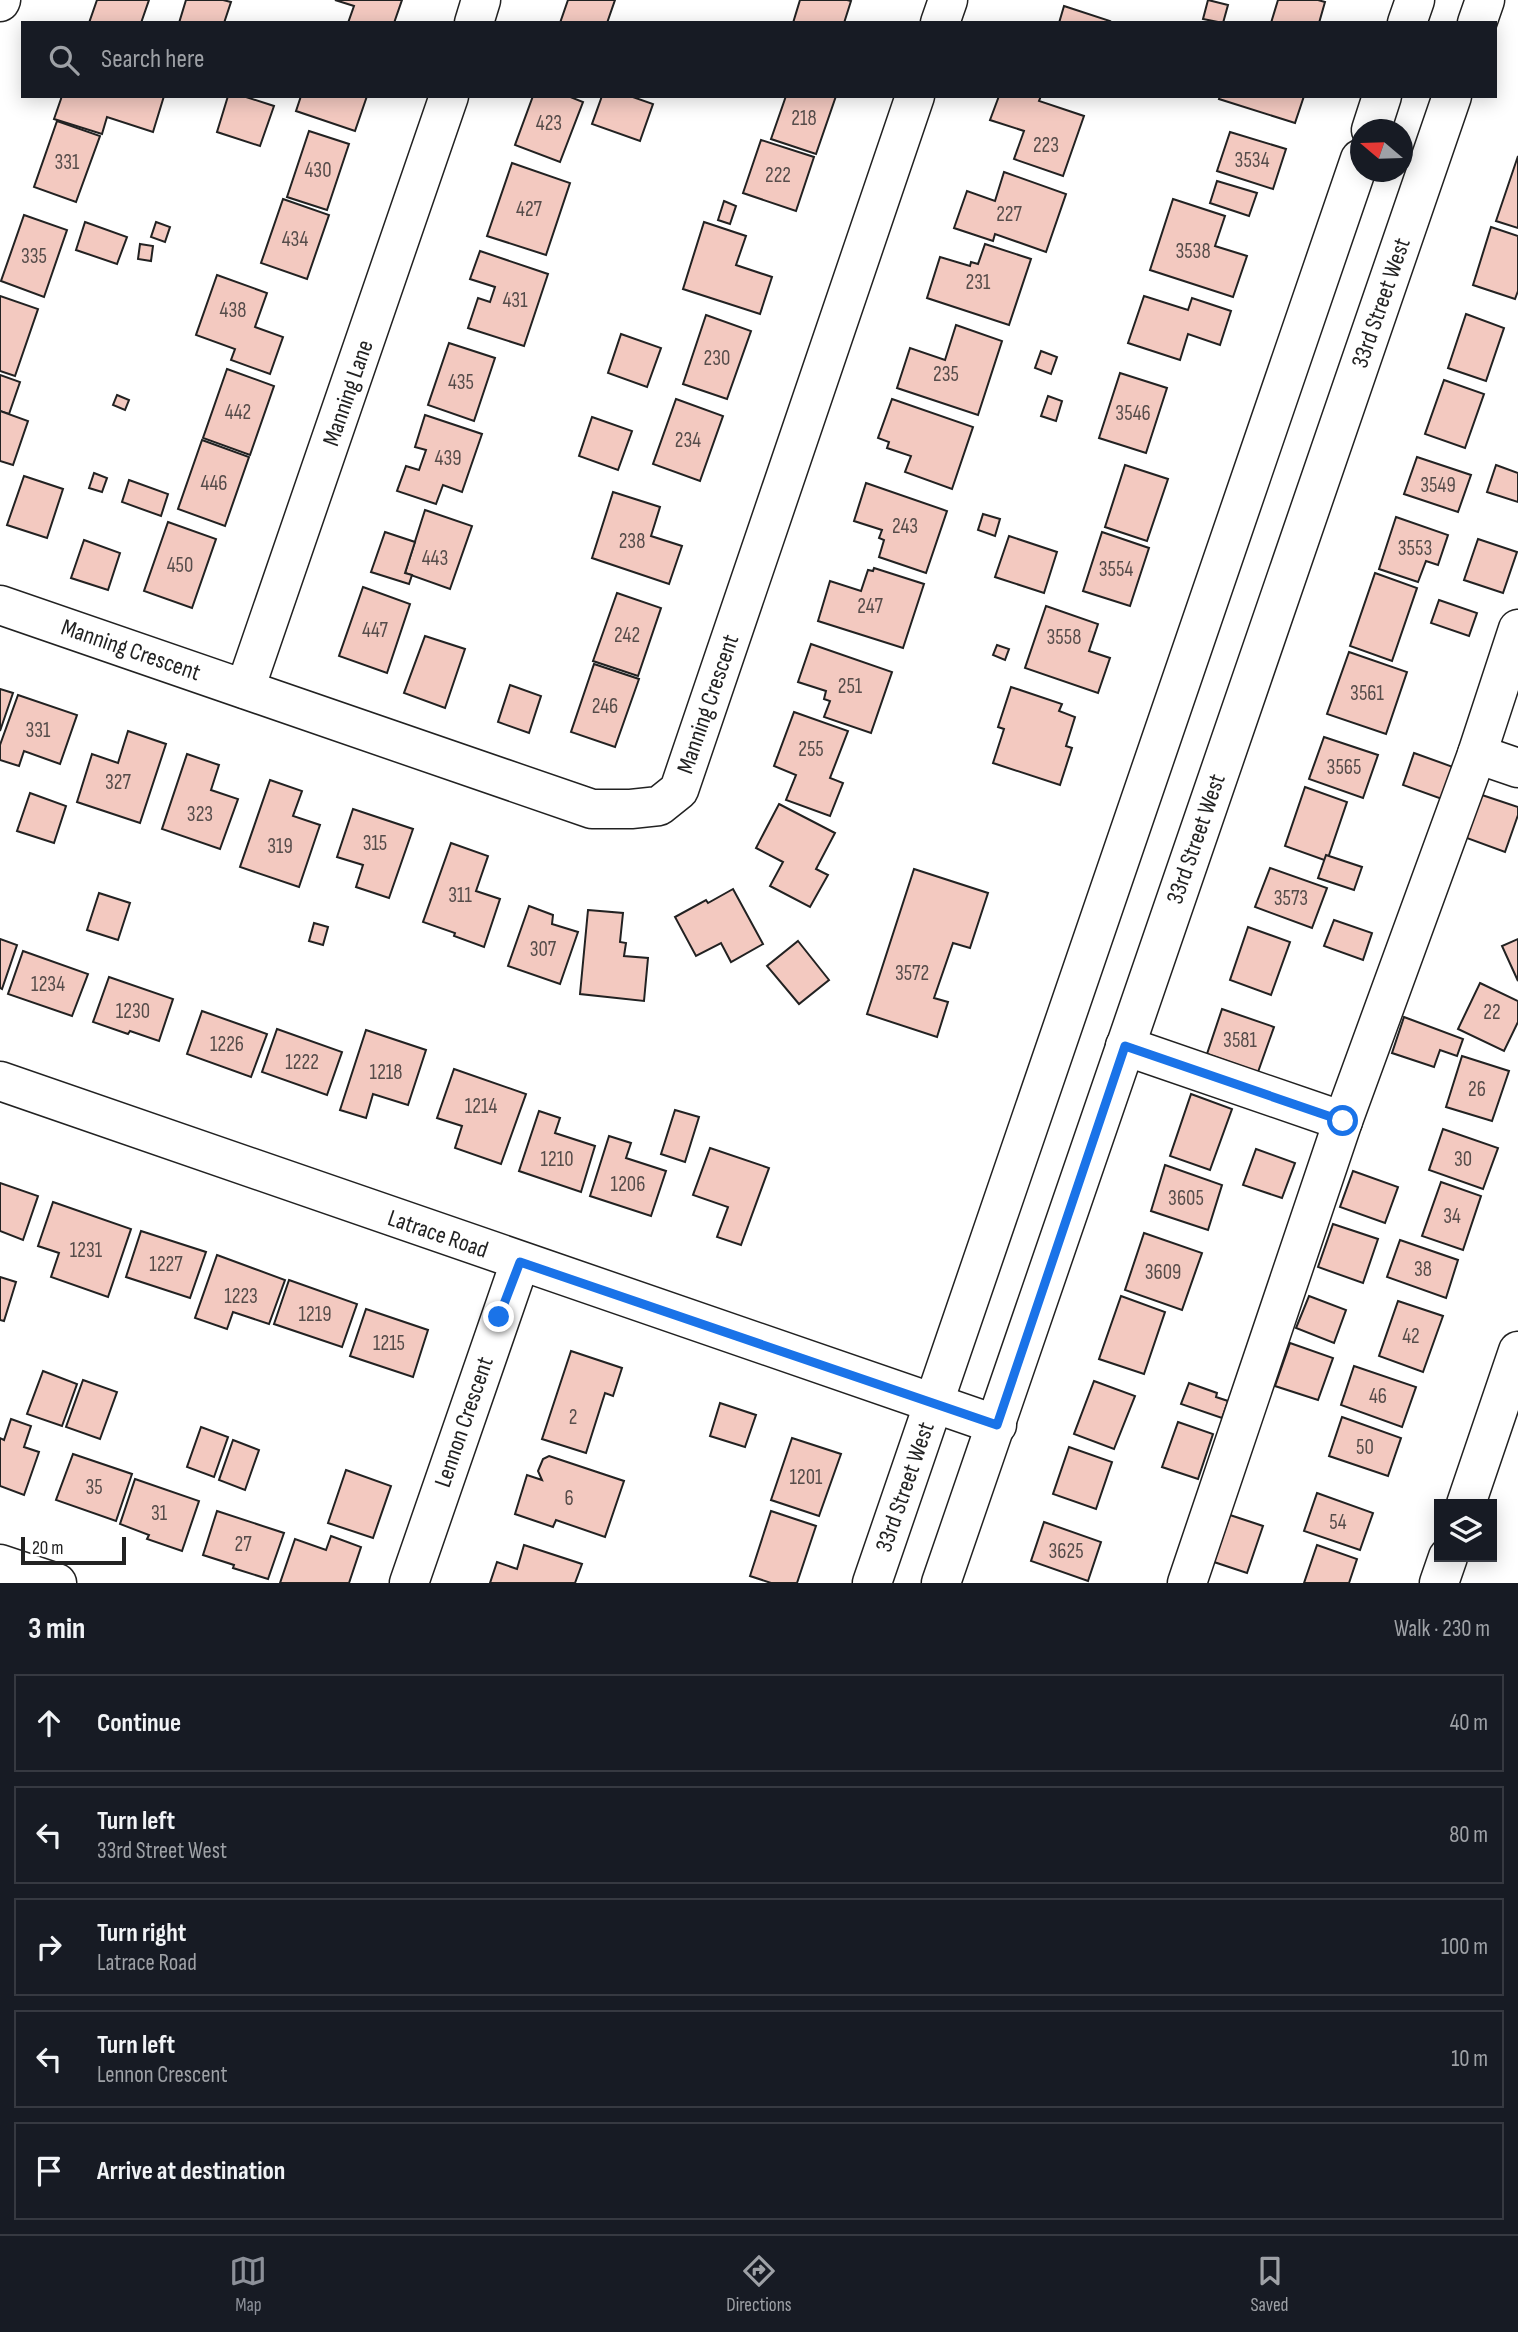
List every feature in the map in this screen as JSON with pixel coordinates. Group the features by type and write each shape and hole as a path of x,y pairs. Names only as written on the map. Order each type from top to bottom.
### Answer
{"street":[{"path":"475,21 481,0"},
{"path":"941,21 947,0"},
{"path":"1408,21 1415,0"},
{"path":"1478,21 1485,0"},
{"name":"Manning Lane","path":"245,689 448,98"},
{"name":"Manning Crescent","path":"0,605 592,809 659,806 679,790 914,98"},
{"path":"1374,119 1381,98"},
{"name":"33rd Street West","path":"941,1583 1451,98"},
{"name":"33rd Street West","path":"872,1583 1352,182"},
{"path":"1187,1583 1343,1121 1477,754 1518,629"},
{"path":"1477,754 1518,768"},
{"path":"1125,1046 1343,1121"},
{"name":"Latrace Road","path":"0,1081 997,1425"},
{"name":"Lennon Crescent","path":"409,1583 520,1262"},
{"path":"1468,1499 1518,1351"},
{"path":"1438,1583 1446,1562"},
{"path":"0,1564 57,1583"}],"building":[{"path":"97,0 149,0 142,21 90,21"},
{"path":"186,0 231,2 225,21 180,21"},
{"path":"335,0 402,0 395,21 349,21 354,6"},
{"path":"568,0 615,0 608,21 561,21"},
{"path":"800,0 851,1 845,21 794,21"},
{"path":"1208,0 1228,5 1224,21 1203,19"},
{"path":"1278,0 1325,2 1320,21 1272,21"},
{"path":"1064,6 1110,21 1060,21"},
{"path":"61,98 163,98 153,132 107,117 102,134 54,119"},
{"path":"227,98 249,98 274,106 260,146 217,132"},
{"path":"300,98 366,98 355,131 296,111"},
{"path":"532,98 573,98 583,102 560,162 515,145"},
{"path":"601,98 636,98 653,104 640,141 592,124"},
{"path":"785,98 835,98 816,154 771,139"},
{"path":"998,98 1040,98 1039,101 1084,116 1063,176 1014,159 1024,131 990,120"},
{"path":"1219,98 1303,98 1295,123"},
{"path":"57,121 100,136 76,202 34,187"},
{"path":"309,131 349,144 327,210 287,197"},
{"path":"1230,132 1286,149 1273,189 1217,171"},
{"path":"761,140 814,157 796,211 743,193"},
{"path":"1518,156 1518,228 1496,221"},
{"path":"512,163 570,183 546,255 487,236"},
{"path":"1004,172 1066,194 1046,252 995,234 993,241 954,228 967,191 995,201"},
{"path":"1217,181 1257,193 1249,216 1210,203"},
{"path":"283,199 329,215 307,279 261,263"},
{"path":"1173,199 1225,216 1215,246 1247,256 1233,297 1150,270"},
{"path":"724,201 736,206 730,224 718,220"},
{"path":"24,215 67,230 44,297 1,281"},
{"path":"85,222 127,237 117,264 76,250"},
{"path":"156,222 170,227 165,242 151,237"},
{"path":"704,222 746,236 736,265 772,277 760,314 683,289"},
{"path":"1491,227 1518,236 1518,291 1515,299 1473,285"},
{"path":"140,244 153,246 151,261 138,259"},
{"path":"985,244 1031,259 1009,325 927,298 940,257 970,266 971,262 978,264"},
{"path":"480,251 548,274 524,346 468,328 478,298 490,302 495,287 470,279"},
{"path":"217,275 267,293 255,327 283,337 270,374 231,360 235,349 196,335"},
{"path":"0,296 38,309 15,376 0,371"},
{"path":"1144,296 1188,310 1192,298 1231,311 1220,345 1188,334 1180,360 1128,343"},
{"path":"1466,314 1504,328 1486,381 1448,368"},
{"path":"706,315 751,331 727,399 683,384"},
{"path":"956,325 1002,341 978,415 897,388 910,348 945,360"},
{"path":"621,334 661,348 647,387 608,373"},
{"path":"449,343 495,358 474,421 428,405"},
{"path":"1041,351 1057,357 1051,374 1035,368"},
{"path":"227,369 274,386 250,455 203,438"},
{"path":"1120,373 1167,388 1146,453 1099,438"},
{"path":"0,375 20,382 9,414 0,411"},
{"path":"1444,380 1484,394 1465,448 1425,434"},
{"path":"117,395 129,400 125,410 113,405"},
{"path":"1048,396 1062,401 1056,421 1041,416"},
{"path":"676,399 723,416 700,481 653,464"},
{"path":"892,399 973,427 952,489 905,472 911,456 887,448 889,442 878,438"},
{"path":"0,411 28,421 13,465 0,461"},
{"path":"425,415 482,434 462,492 443,485 436,504 397,491 406,466 419,470 426,450 415,447"},
{"path":"592,417 632,431 618,470 579,456"},
{"path":"202,440 249,457 225,526 178,509"},
{"path":"1417,457 1471,475 1458,512 1404,494"},
{"path":"1125,465 1168,479 1147,541 1105,527"},
{"path":"1496,465 1518,473 1518,502 1487,492"},
{"path":"94,473 107,478 102,492 89,488"},
{"path":"24,476 63,489 47,538 7,525"},
{"path":"129,480 168,494 161,516 122,502"},
{"path":"866,483 947,511 926,573 879,557 884,540 879,538 882,530 854,521"},
{"path":"613,492 660,507 651,536 682,546 669,584 592,558"},
{"path":"425,510 472,526 450,589 405,573"},
{"path":"983,514 1000,519 995,536 978,530"},
{"path":"1396,517 1448,535 1438,565 1426,561 1418,582 1379,569"},
{"path":"168,522 216,539 192,608 144,591"},
{"path":"385,532 415,542 405,573 412,575 409,584 371,572"},
{"path":"1102,532 1149,548 1130,606 1083,591"},
{"path":"1009,536 1057,552 1044,593 995,577"},
{"path":"1478,539 1517,552 1503,593 1464,580"},
{"path":"84,540 120,553 108,590 71,578"},
{"path":"874,568 924,584 903,648 818,621 830,581 861,591 868,570 873,571"},
{"path":"1375,573 1417,588 1392,661 1350,646"},
{"path":"363,587 410,604 387,673 339,656"},
{"path":"617,593 661,608 638,676 593,661"},
{"path":"1439,600 1477,613 1469,636 1431,623"},
{"path":"1046,606 1098,624 1089,651 1110,658 1098,693 1025,668"},
{"path":"425,636 465,649 445,708 404,693"},
{"path":"811,644 892,672 871,733 824,717 830,701 824,699 826,691 798,682"},
{"path":"997,645 1009,649 1005,660 993,655"},
{"path":"1349,652 1407,672 1386,734 1327,714"},
{"path":"594,664 639,679 615,747 571,732"},
{"path":"510,685 541,696 529,733 498,722"},
{"path":"1011,687 1062,704 1059,711 1075,717 1066,746 1072,748 1060,785 993,763 1004,729 998,727"},
{"path":"0,689 13,693 0,731"},
{"path":"18,695 77,715 60,764 24,751 19,766 0,760 0,745"},
{"path":"794,712 848,731 830,778 843,783 830,816 786,800 796,775 774,766"},
{"path":"128,731 166,744 140,823 77,802 92,754 118,763"},
{"path":"1324,737 1378,755 1363,798 1309,779"},
{"path":"1414,753 1453,767 1442,799 1403,785"},
{"path":"187,754 219,765 211,790 238,799 220,849 162,829"},
{"path":"270,780 302,791 293,816 320,825 299,887 240,867"},
{"path":"1305,787 1347,802 1327,861 1285,846"},
{"path":"30,793 66,806 54,843 17,831"},
{"path":"1479,794 1518,807 1518,815 1505,852 1464,837"},
{"path":"779,804 835,833 816,869 828,875 810,907 770,886 783,862 756,848"},
{"path":"353,809 413,829 389,898 356,887 363,865 337,857"},
{"path":"451,843 488,856 476,891 500,899 484,947 423,922"},
{"path":"1326,855 1362,867 1354,890 1318,878"},
{"path":"1270,868 1327,888 1312,928 1255,907"},
{"path":"914,869 988,893 970,948 953,943 934,998 948,1002 937,1037 867,1014"},
{"path":"733,889 763,944 731,962 721,943 696,956 675,917"},
{"path":"99,893 130,903 118,940 87,930"},
{"path":"529,906 553,915 552,924 578,932 560,984 508,966"},
{"path":"588,910 623,913 620,942 626,943 624,956 648,958 644,1001 580,994"},
{"path":"1334,920 1372,933 1363,960 1324,946"},
{"path":"314,923 328,927 323,945 309,941"},
{"path":"1248,927 1290,942 1271,995 1230,980"},
{"path":"0,939 17,945 2,989 0,988"},
{"path":"1518,939 1518,981 1502,946"},
{"path":"798,941 829,980 799,1004 767,966"},
{"path":"23,951 88,974 72,1016 8,994"},
{"path":"109,977 173,999 159,1041 93,1022"},
{"path":"1480,983 1518,1001 1518,1022 1504,1051 1458,1029"},
{"path":"1222,1009 1274,1027 1258,1072 1207,1054"},
{"path":"202,1011 267,1034 251,1077 187,1054"},
{"path":"1404,1017 1463,1039 1457,1056 1440,1050 1434,1067 1392,1053"},
{"path":"277,1029 342,1052 327,1095 262,1072"},
{"path":"366,1030 426,1050 408,1105 373,1094 366,1118 340,1110"},
{"path":"1462,1056 1509,1071 1492,1121 1446,1107"},
{"path":"454,1069 526,1094 501,1164 455,1148 462,1126 437,1118"},
{"path":"1191,1094 1232,1109 1210,1170 1170,1156"},
{"path":"675,1110 699,1117 685,1162 661,1154"},
{"path":"539,1111 560,1118 555,1133 595,1146 581,1192 519,1171"},
{"path":"1443,1129 1498,1148 1483,1189 1429,1170"},
{"path":"609,1136 631,1143 626,1158 666,1171 651,1216 590,1196"},
{"path":"710,1148 769,1168 741,1245 717,1237 728,1207 693,1195"},
{"path":"1256,1149 1295,1163 1282,1198 1243,1185"},
{"path":"1165,1165 1222,1185 1208,1230 1151,1211"},
{"path":"1353,1171 1398,1187 1385,1223 1340,1207"},
{"path":"1441,1182 1481,1196 1463,1250 1422,1236"},
{"path":"0,1183 38,1196 23,1240 0,1231"},
{"path":"53,1202 131,1229 108,1297 51,1277 59,1253 38,1246"},
{"path":"1333,1224 1378,1239 1363,1283 1318,1267"},
{"path":"141,1231 206,1252 190,1298 126,1277"},
{"path":"1144,1233 1202,1253 1182,1310 1125,1290"},
{"path":"1400,1240 1458,1260 1446,1298 1387,1277"},
{"path":"217,1255 285,1280 269,1324 233,1312 227,1329 195,1318"},
{"path":"0,1277 16,1282 4,1321 0,1320"},
{"path":"289,1280 357,1304 342,1347 274,1324"},
{"path":"1121,1296 1165,1312 1144,1374 1099,1359"},
{"path":"1309,1296 1346,1310 1334,1343 1296,1328"},
{"path":"1398,1301 1443,1316 1423,1372 1379,1356"},
{"path":"366,1309 428,1330 413,1377 350,1356"},
{"path":"1290,1343 1333,1358 1318,1400 1275,1386"},
{"path":"571,1351 622,1368 613,1396 605,1393 586,1453 542,1439"},
{"path":"1354,1366 1416,1387 1402,1427 1341,1405"},
{"path":"43,1371 77,1384 62,1426 27,1414"},
{"path":"83,1380 117,1392 100,1439 66,1427"},
{"path":"1094,1381 1135,1396 1114,1449 1074,1434"},
{"path":"1189,1383 1217,1393 1216,1397 1228,1401 1222,1418 1181,1404"},
{"path":"720,1403 756,1415 745,1447 710,1436"},
{"path":"1342,1417 1401,1438 1388,1476 1329,1456"},
{"path":"11,1419 31,1426 24,1447 39,1452 24,1495 0,1486 0,1438 4,1440"},
{"path":"1178,1422 1213,1434 1198,1479 1162,1467"},
{"path":"201,1427 228,1437 214,1477 187,1467"},
{"path":"792,1438 841,1454 819,1516 771,1500"},
{"path":"233,1440 259,1450 245,1490 219,1480"},
{"path":"1069,1447 1112,1462 1096,1509 1053,1494"},
{"path":"73,1454 132,1474 116,1521 56,1500"},
{"path":"549,1456 624,1481 605,1537 556,1520 553,1527 515,1514 527,1475 542,1480 538,1471 543,1459"},
{"path":"346,1470 391,1486 373,1538 328,1523"},
{"path":"135,1479 199,1501 182,1551 147,1539 149,1535 120,1524"},
{"path":"1317,1493 1373,1513 1360,1550 1304,1531"},
{"path":"217,1511 284,1533 268,1579 203,1555"},
{"path":"771,1511 816,1526 797,1583 771,1583 750,1576"},
{"path":"1230,1515 1263,1526 1247,1573 1214,1562"},
{"path":"1044,1522 1101,1542 1088,1581 1031,1561"},
{"path":"331,1536 361,1547 349,1583 280,1583 295,1539 326,1550"},
{"path":"524,1545 582,1564 575,1583 490,1583 497,1562 517,1569"},
{"path":"1317,1545 1357,1559 1349,1583 1304,1583"}],"route":[{"path":"499,1317 520,1262 997,1425 1125,1046 1343,1121"}]}
